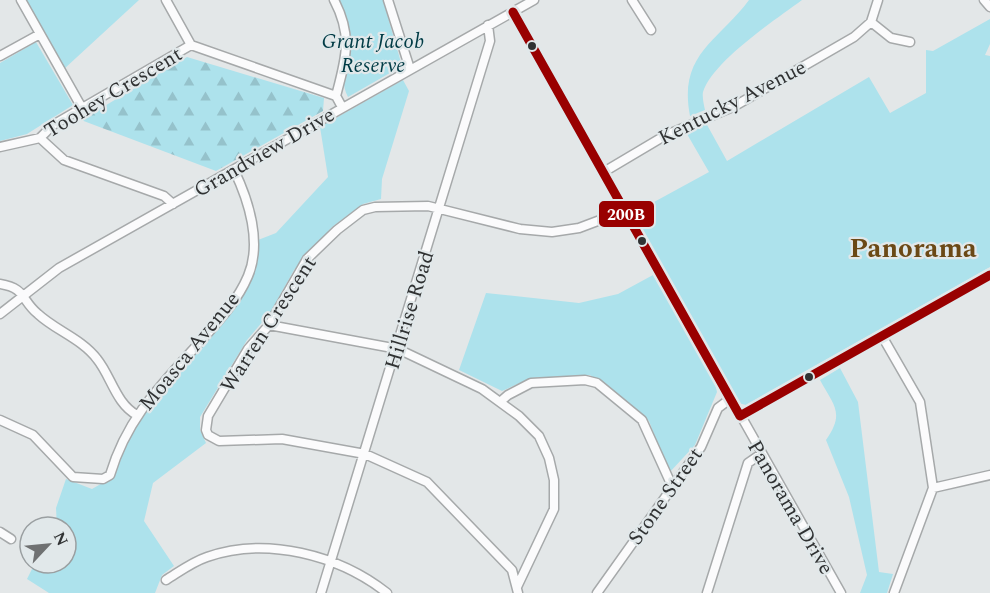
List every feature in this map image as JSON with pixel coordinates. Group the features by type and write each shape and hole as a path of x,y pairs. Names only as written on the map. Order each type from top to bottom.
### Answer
{"street":[{"path":"21,0 82,108"},
{"path":"166,0 191,45 336,96"},
{"path":"334,0 342,16 347,42 336,96 342,107"},
{"path":"388,0 410,69"},
{"name":"Grandview Drive","path":"0,314 59,268 534,0"},
{"path":"632,0 651,30"},
{"path":"878,0 871,22 891,38 910,42"},
{"path":"984,0 990,7"},
{"name":"Panorama Drive","path":"513,12 841,593"},
{"name":"Kentucky Avenue","path":"602,173 666,135 733,107 842,44 871,22"},
{"name":"Hillrise Road","path":"321,593 398,349 490,41 488,25"},
{"path":"0,56 40,34"},
{"name":"Toohey Crescent","path":"0,147 40,138 53,125 191,45"},
{"path":"40,138 64,160 164,196 173,204"},
{"name":"Moasca Avenue","path":"0,420 33,435 73,477 90,479 110,475 123,436 137,415 217,323 248,276 254,231 234,170"},
{"name":"Warren Crescent","path":"364,454 264,437 225,442 208,435 206,430 208,416 249,349 269,326 307,259 337,230 363,210 375,207 440,208 507,226 552,232 579,228 624,211"},
{"path":"740,417 989,277"},
{"path":"0,284 14,286 24,295 36,313 93,353 124,405 137,415"},
{"path":"269,326 398,349 441,367 482,389 539,436 549,458 554,480 554,509 518,590"},
{"path":"882,336 920,402 933,488 894,593"},
{"path":"500,402 508,394 531,383 585,380 597,383 642,420 672,486"},
{"name":"Stone Street","path":"597,593 700,447 718,408 730,399"},
{"path":"364,454 427,482 443,496 513,570 518,590"},
{"path":"707,593 748,463 761,454"},
{"path":"933,488 990,475"},
{"path":"0,532 11,539"},
{"path":"166,580 206,557 244,550 298,553 331,561 361,574 387,593"}],"green space":[{"path":"26,0 139,0 64,69"},
{"name":"Grant Jacob Reserve","path":"337,0 383,0 402,66 348,97 344,76 351,35 347,20"},
{"path":"749,0 802,0 746,42 719,67 703,92 705,110 690,116 688,95 695,63 703,50"},
{"path":"990,19 990,44 985,55 990,56 990,267 746,405 738,403 632,214 709,172 687,134 706,123 727,161 869,77 890,113 926,93 926,50 933,51"},
{"path":"36,42 73,105 27,134 0,141 0,63"},
{"path":"187,57 324,98 323,111 216,171 81,120"},
{"path":"403,80 409,91 382,179 381,199 363,204 332,227 294,270 270,313 247,340 200,417 200,430 206,443 153,483 144,521 174,566 162,575 155,593 49,593 27,579 29,575 78,575 78,515 56,515 56,508 66,479 92,489 113,477 117,457 147,404 236,306 252,270 258,240 276,233 328,177 320,127"},
{"path":"653,275 714,379 717,392 695,445 669,473 649,421 590,375 531,378 502,391 459,370 486,293 579,303 618,294"},
{"path":"840,368 858,402 879,572 893,574 887,593 860,593 867,575 849,497 826,440 832,431 836,416 833,403 820,380"}],"transit line":[{"name":"200B","path":"513,12 740,416"},
{"name":"200B","path":"740,416 990,275"}],"district":[{"name":"Panorama","path":"913,248"}]}
